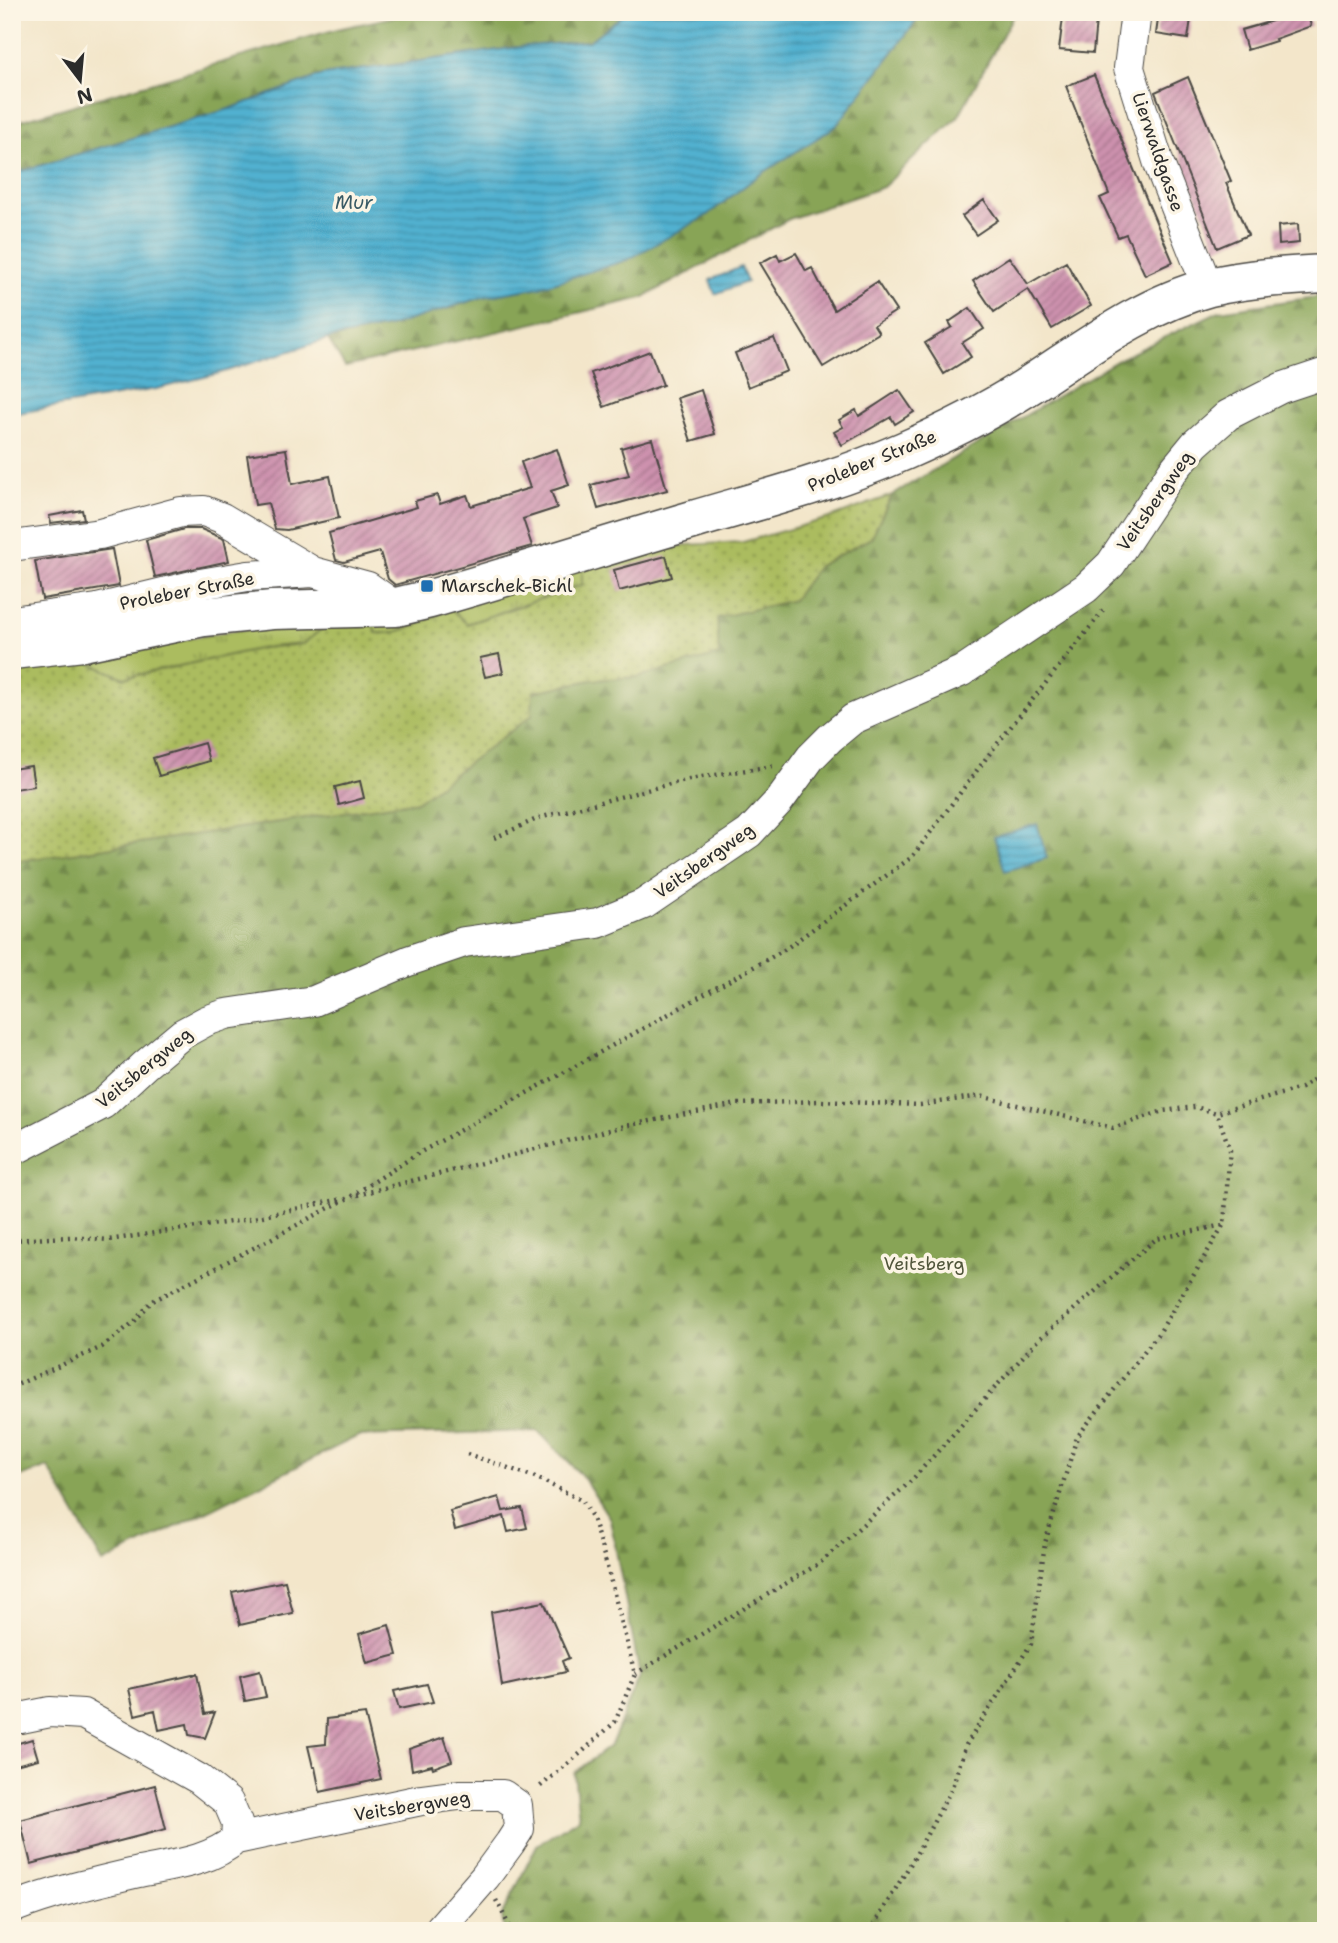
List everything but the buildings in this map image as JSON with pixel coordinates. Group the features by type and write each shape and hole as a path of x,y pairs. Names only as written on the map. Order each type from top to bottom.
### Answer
{"main road":[{"name":"Proleber Straße","path":"12,650 83,642 204,617 272,610 396,607 440,597 696,519 789,494 860,469 962,424 1150,310 1208,288 1260,278 1326,274"}],"street":[{"name":"Lierwaldgasse","path":"1136,12 1129,68 1159,164 1208,288"},
{"name":"Veitsbergweg","path":"12,1151 103,1104 182,1034 206,1021 236,1012 314,1002 408,961 464,942 598,923 643,904 748,833 779,802 811,757 853,719 962,671 1086,588 1111,564 1172,472 1195,444 1228,415 1281,388 1326,373"},
{"path":"12,546 100,534 181,512 204,511 222,518 313,572"},
{"name":"Proleber Straße","path":"12,621 71,614 236,578 313,572 368,587 396,607"},
{"path":"21,1718 50,1712 83,1714 200,1779 228,1802 237,1824 236,1839"},
{"name":"Veitsbergweg","path":"12,1908 68,1889 192,1861 223,1850 236,1839 421,1800 459,1795 503,1795 517,1805"},
{"path":"438,1931 485,1877 519,1829 517,1805"}],"path":[{"path":"12,1388 102,1347 134,1322 151,1302 350,1197 419,1153 784,950 912,857 1108,604"},
{"path":"494,838 539,818 689,779 811,757"},
{"path":"12,1240 70,1237 108,1240 244,1220 350,1197 625,1126 737,1104 820,1101 920,1105 980,1096 1113,1128 1163,1111 1195,1107 1217,1113 1301,1088 1326,1071"},
{"path":"870,1931 914,1860 951,1790 966,1745 1031,1644 1045,1543 1077,1437 1161,1330 1224,1224 1230,1150 1217,1113"},
{"path":"517,1805 615,1722 635,1674 820,1563 911,1481 1037,1341 1156,1239 1224,1224"},
{"path":"467,1454 535,1477 583,1501 592,1517 605,1559 635,1674"}],"green space":[{"path":"416,12 627,12 589,41 526,46 323,75 229,109 12,174 12,123 337,29"},
{"path":"920,12 1015,12 958,117 883,187 789,219 642,298 345,367 328,339 388,327 483,297 540,287 706,216 755,178 836,126 917,20"},
{"name":"Veitsberg","path":"1326,297 1326,1931 504,1931 502,1915 537,1845 579,1818 574,1773 611,1745 640,1676 610,1519 583,1477 538,1431 358,1436 103,1563 48,1467 12,1480 12,862 418,801 533,692 591,680 638,677 716,618 793,600 818,566 871,538 892,495 1120,359 1219,311"},
{"path":"892,495 871,538 818,566 793,600 717,618 719,655 638,677 591,680 533,692 532,715 418,801 12,862 12,674 49,661 78,658 124,678 263,648 303,644 324,627 373,624 376,633 395,632 450,608 467,624 582,585 582,568 649,551 686,545 743,542 833,517"},
{"path":"582,568 582,585 466,624 450,608 395,632 376,633 373,624"},
{"path":"324,627 303,644 263,648 124,678 78,658 237,630"}],"water":[{"name":"Mur","path":"627,12 920,12 917,20 836,126 755,178 706,216 627,260 540,287 483,297 388,327 328,339 220,373 156,389 12,414 12,174 229,109 323,75 526,46 589,41"},
{"path":"741,267 747,282 715,294 710,280"},
{"path":"1037,824 1047,858 1005,871 994,837"}],"place":[{"name":"Marschek-Bichl","path":"427,586"}]}
